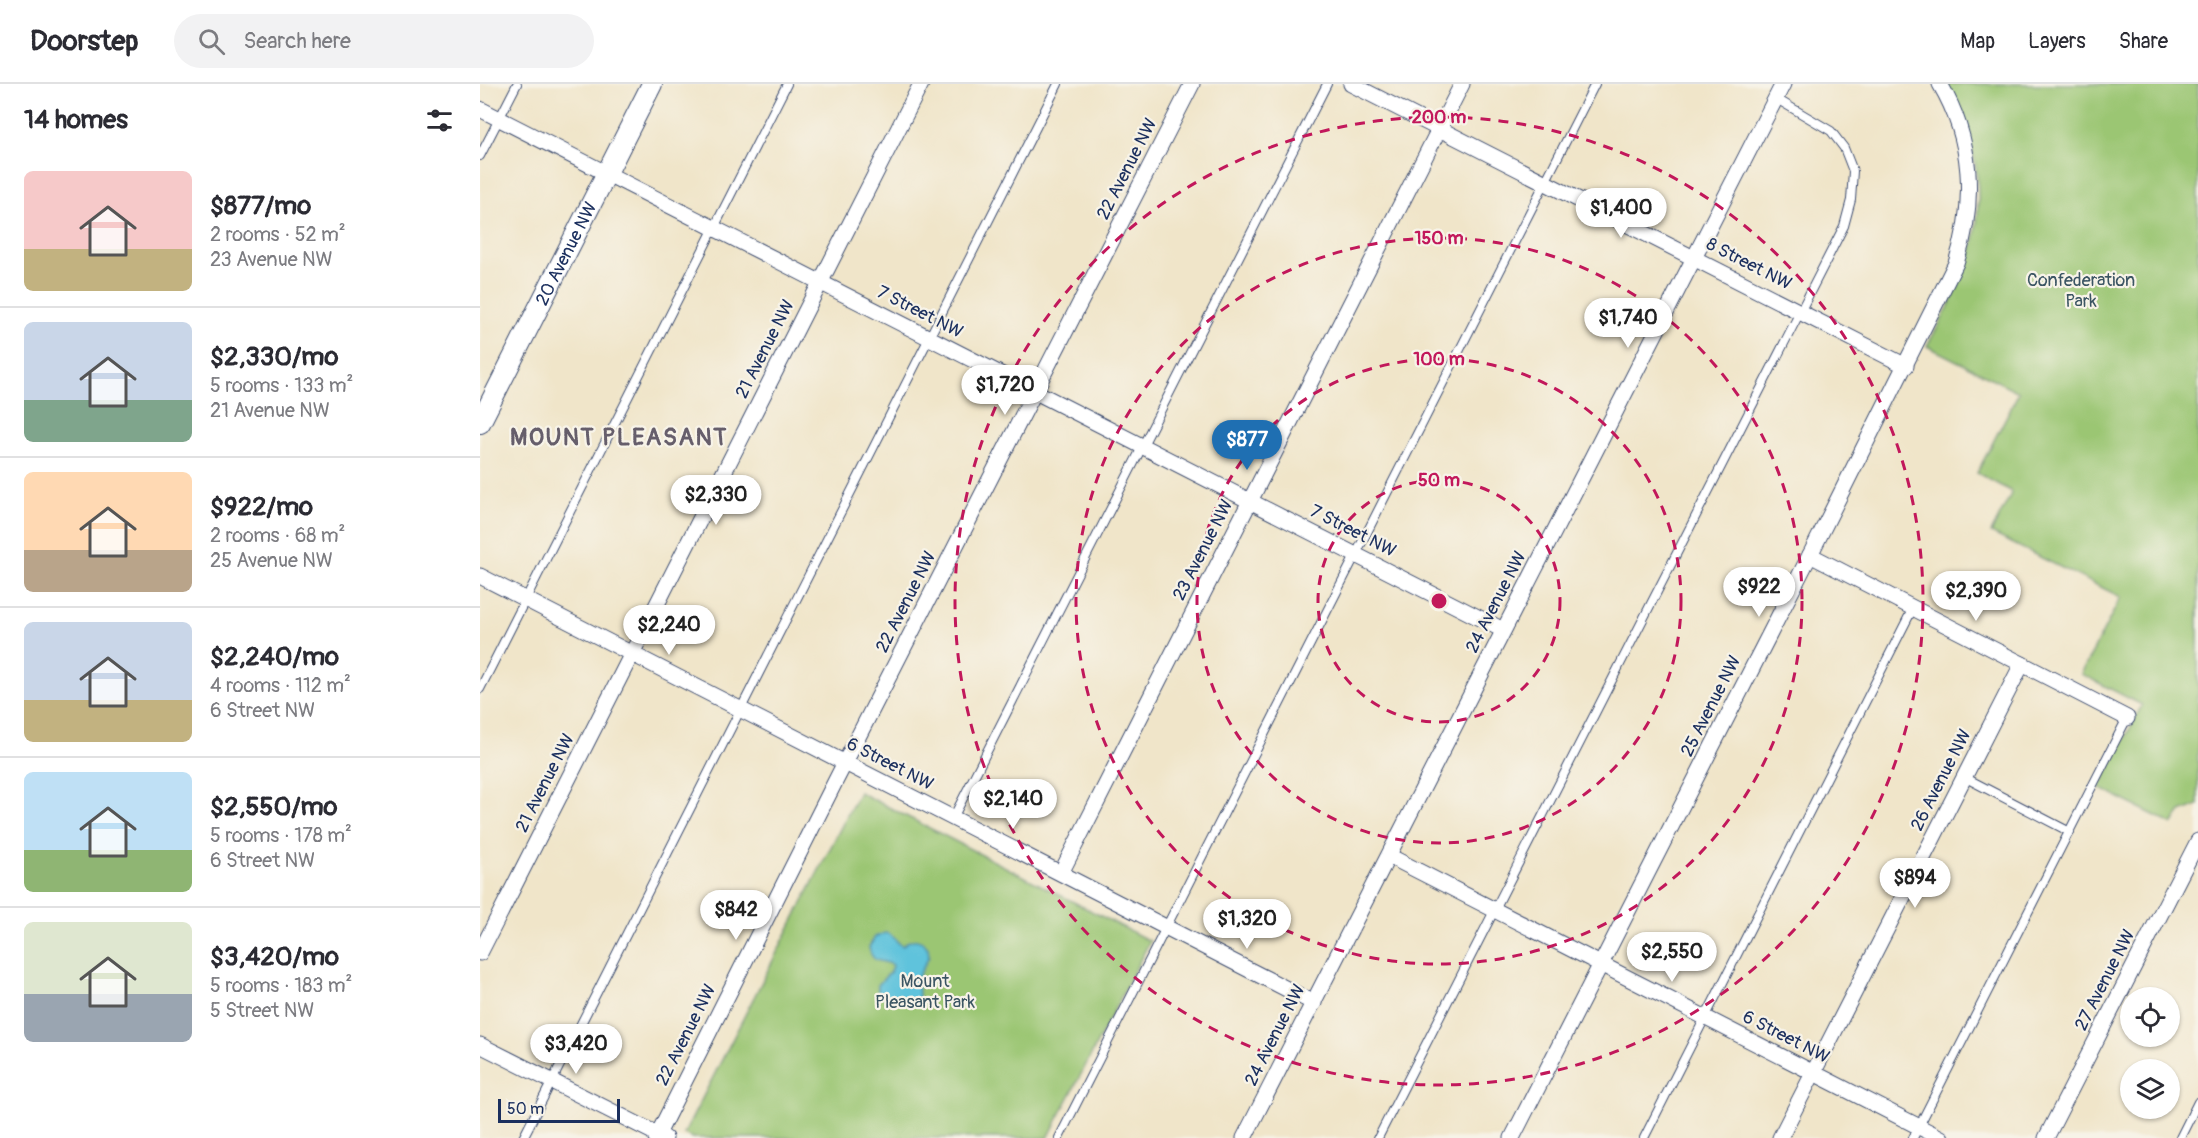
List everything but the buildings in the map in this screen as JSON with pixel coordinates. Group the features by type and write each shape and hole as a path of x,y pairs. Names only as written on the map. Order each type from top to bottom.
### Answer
{"street":[{"name":"20 Avenue NW","path":"480,423 652,84"},
{"name":"21 Avenue NW","path":"480,953 921,84"},
{"name":"22 Avenue NW","path":"660,1137 845,763 1192,84"},
{"name":"8 Street NW","path":"1351,84 1906,366"},
{"name":"23 Avenue NW","path":"1061,873 1462,84"},
{"name":"24 Avenue NW","path":"1245,1138 1783,84"},
{"name":"25 Avenue NW","path":"1512,1138 1906,366 1956,263 1967,220 1969,199 1967,156 1956,115 1940,84"},
{"name":"7 Street NW","path":"480,109 1503,630"},
{"path":"1810,555 2127,718"},
{"name":"6 Street NW","path":"480,576 632,656 1314,1003"},
{"name":"26 Avenue NW","path":"1780,1138 2022,664"},
{"name":"27 Avenue NW","path":"2046,1138 2198,841"},
{"name":"6 Street NW","path":"1389,856 1813,1073 1916,1132 1941,1138"},
{"path":"480,1045 660,1137"}],"lane":[{"path":"480,156 517,84"},
{"path":"480,688 787,84"},
{"path":"523,1138 1058,84"},
{"path":"953,818 1327,84"},
{"path":"1059,1138 1595,84"},
{"path":"1378,1138 1844,226 1851,200 1853,171 1844,148 1831,131 1775,98"},
{"path":"1644,1138 1913,608"},
{"path":"1916,1132 2127,718"},
{"path":"1964,777 2070,832"},
{"path":"2180,1138 2198,1102"}],"green space":[{"name":"Confederation Park","path":"1947,84 2198,84 2198,805 2181,812 2172,824 2099,788 2142,705 2081,674 2121,597 1991,533 2012,492 1977,473 2019,392 1927,346 1948,308 1966,267 1977,220 1978,197 1972,151 1966,128"},
{"name":"Mount Pleasant Park","path":"859,792 1150,941 1048,1138 692,1138 684,1134"}],"water":[{"path":"885,933 891,935 903,946 909,941 916,940 928,948 929,956 918,977 919,998 913,1004 878,993 878,985 893,965 872,957 869,947 875,937"}],"district":[{"name":"MOUNT PLEASANT","path":"619,437"}]}
